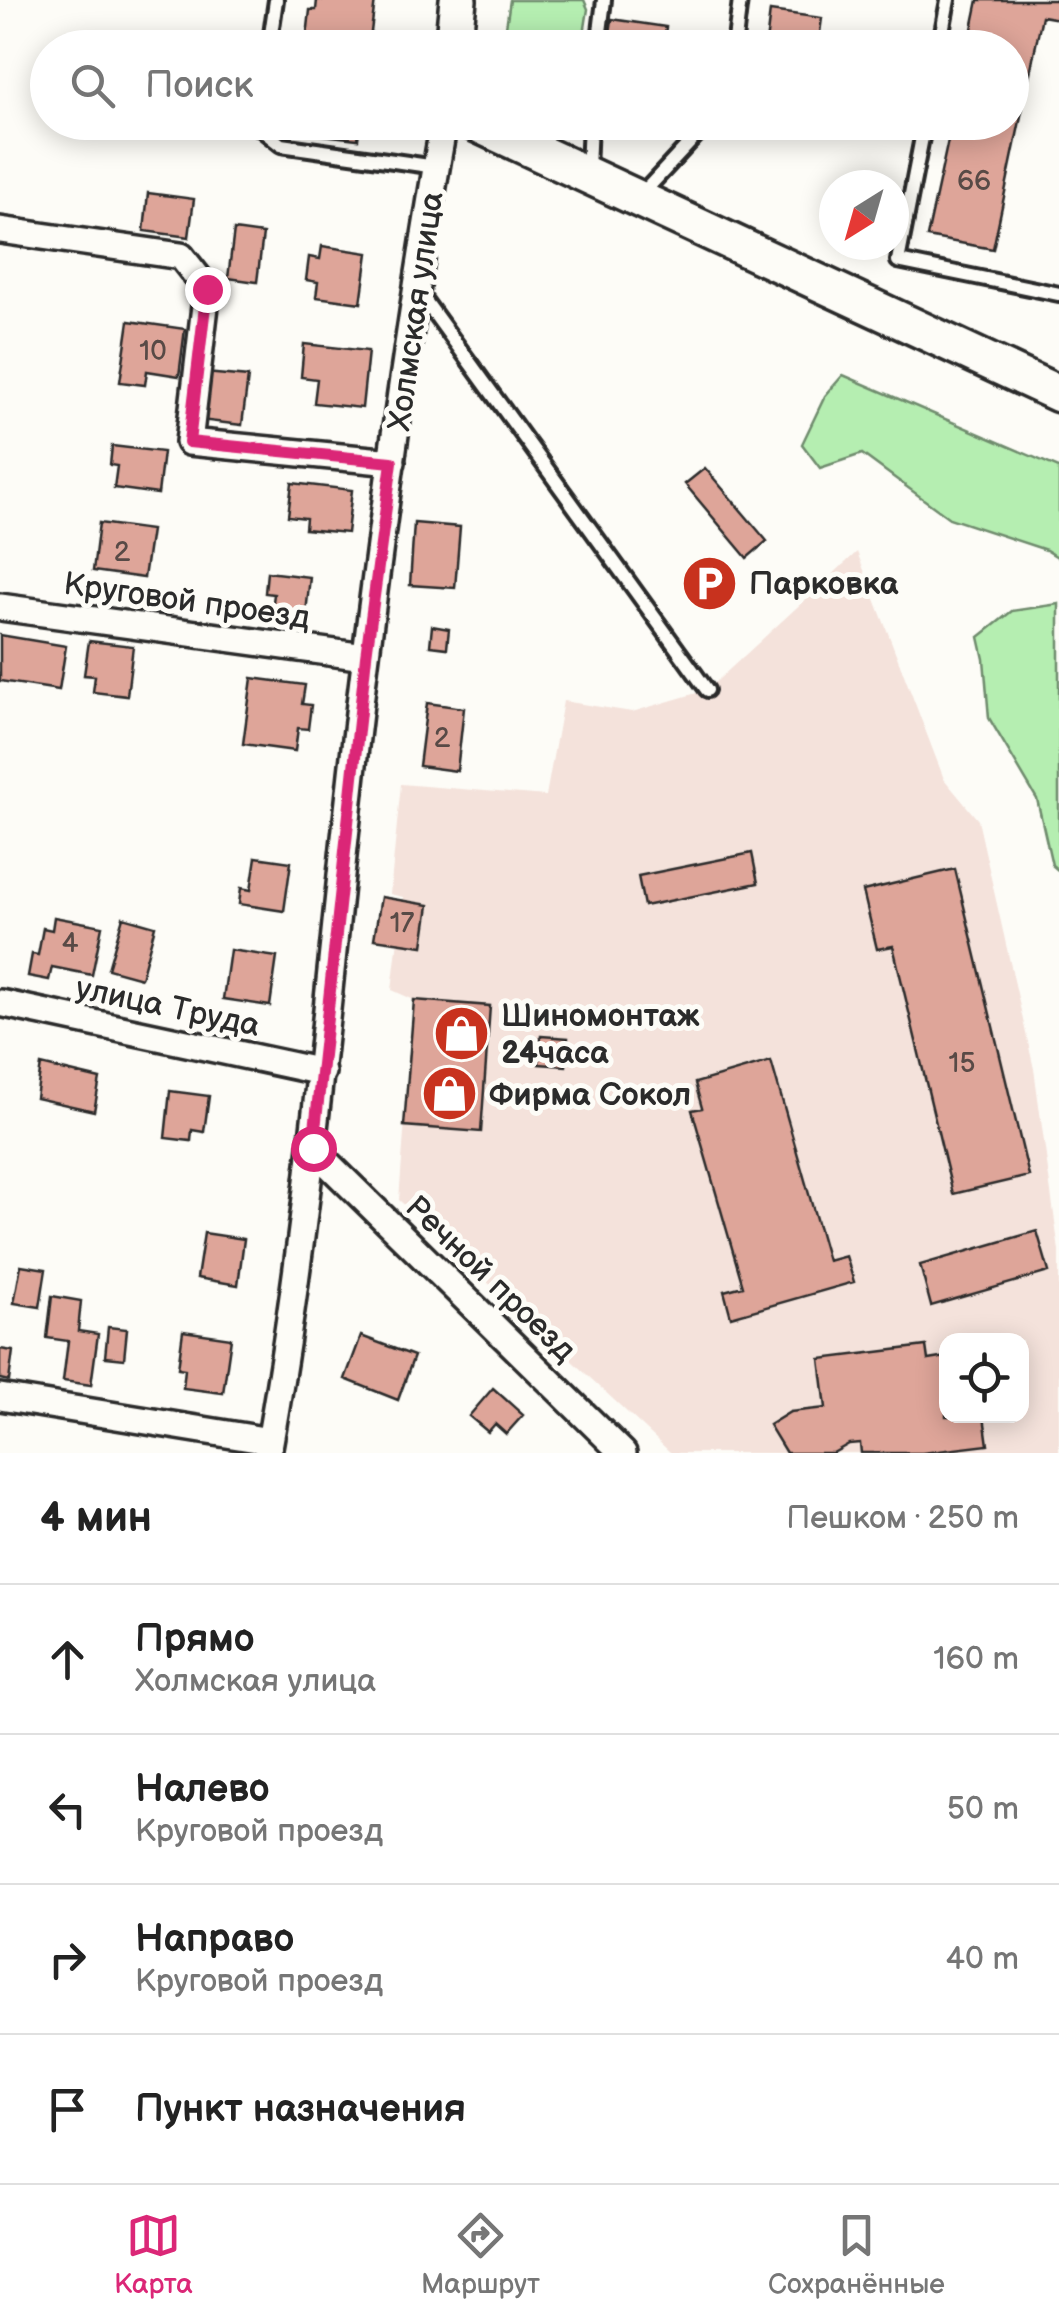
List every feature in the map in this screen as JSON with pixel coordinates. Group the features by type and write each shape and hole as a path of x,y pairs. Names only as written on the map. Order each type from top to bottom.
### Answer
{"main road":[{"path":"455,30 458,0"},
{"path":"510,140 1059,394"}],"street":[{"name":"Холмская улица","path":"269,1447 313,1148 366,656 416,289 441,140"},
{"path":"0,230 181,256 207,289 189,442 392,462"},
{"name":"Круговой проезд","path":"0,607 366,656"},
{"name":"улица Труда","path":"0,1003 322,1072"},
{"name":"Речной проезд","path":"313,1148 623,1453"},
{"path":"0,1397 269,1447"}],"lane":[{"path":"272,30 276,0"},
{"path":"600,30 604,0"},
{"path":"736,30 740,0"},
{"path":"942,30 948,0"},
{"path":"275,140 281,145 436,167"},
{"path":"588,177 589,140"},
{"path":"636,200 692,140"},
{"path":"921,140 898,261 1059,294"},
{"path":"416,289 707,690"}],"shaded area":[{"path":"857,552 944,779 978,820 1034,1069 1059,1251 1059,1453 671,1453 399,1200 414,1000 392,990 403,897 390,894 401,784 546,796 563,701 632,712 707,690"}],"green space":[{"path":"510,0 584,0 588,9 585,30 506,30"},
{"path":"843,375 1059,468 1059,558 1046,550 949,518 862,454 820,468 802,444 825,396"},
{"path":"1059,604 1059,871 1052,865 1037,799 989,718 979,637 1012,611"}],"building":[{"path":"317,0 375,0 371,30 308,30 310,10 316,10"},
{"path":"978,0 1059,0 1059,19 1042,16 1029,78 1029,30 972,30"},
{"path":"770,11 822,18 820,30 768,30"},
{"path":"612,19 666,27 666,30 610,30"},
{"path":"948,140 1016,140 993,249 927,237"},
{"path":"148,193 194,199 189,237 144,231"},
{"path":"234,230 263,234 257,282 228,278"},
{"path":"322,246 368,253 361,303 316,297 318,282 306,280 309,257 320,259"},
{"path":"129,321 185,329 179,376 147,371 145,385 120,382"},
{"path":"304,344 368,351 362,408 314,403 317,379 301,377"},
{"path":"205,373 248,377 242,425 200,420"},
{"path":"112,446 163,452 158,494 114,488 117,466 110,465"},
{"path":"705,468 767,541 747,558 685,484"},
{"path":"292,483 352,490 347,533 305,529 306,518 288,516"},
{"path":"99,523 151,530 144,578 93,571"},
{"path":"414,523 460,527 455,588 410,585"},
{"path":"267,572 310,577 305,622 271,618 274,594 265,593"},
{"path":"432,626 449,629 447,648 430,646"},
{"path":"0,635 66,646 59,690 0,681"},
{"path":"89,641 133,646 127,696 93,692 95,676 84,675"},
{"path":"252,678 305,685 302,704 311,705 308,729 298,728 295,751 243,744"},
{"path":"427,703 464,708 457,771 419,766"},
{"path":"752,853 758,883 644,906 638,876"},
{"path":"256,857 291,862 284,911 239,904 241,888 251,890"},
{"path":"955,869 1029,1176 953,1194 893,946 877,949 863,891"},
{"path":"381,897 429,905 423,946 374,939"},
{"path":"54,917 102,926 92,975 52,967 49,980 28,976 32,954 38,955 43,928 52,930"},
{"path":"123,917 155,926 141,978 108,969"},
{"path":"230,950 277,957 270,1006 223,999"},
{"path":"414,1000 490,1006 481,1132 404,1126"},
{"path":"541,1036 568,1038 566,1066 539,1064"},
{"path":"771,1061 828,1261 846,1256 854,1282 731,1317 724,1291 743,1286 692,1110 702,1108 695,1083"},
{"path":"41,1065 100,1079 94,1111 36,1098"},
{"path":"170,1091 209,1096 204,1132 192,1130 191,1141 165,1138"},
{"path":"1037,1231 1049,1272 931,1306 920,1265"},
{"path":"204,1233 244,1239 238,1285 197,1278"},
{"path":"21,1265 46,1269 40,1307 14,1303"},
{"path":"52,1296 81,1301 78,1331 98,1334 91,1385 63,1381 68,1341 47,1338"},
{"path":"108,1327 127,1329 124,1359 105,1357"},
{"path":"183,1331 231,1338 223,1393 183,1388 185,1369 178,1368"},
{"path":"361,1336 414,1356 398,1400 345,1379"},
{"path":"926,1346 928,1360 939,1358 939,1423 985,1423 988,1445 922,1453 861,1453 860,1443 833,1453 786,1453 769,1425 790,1412 826,1408 820,1359"},
{"path":"0,1349 13,1351 9,1381 0,1379"},
{"path":"493,1388 523,1415 506,1434 495,1424 488,1432 469,1416"}],"place":[{"name":"Парковка","path":"710,583"},
{"name":"Шиномонтаж 24часа","path":"462,1033"},
{"name":"Фирма Сокол","path":"450,1094"}],"route":[{"path":"207,289 189,442 392,462 366,656 313,1148"}]}
